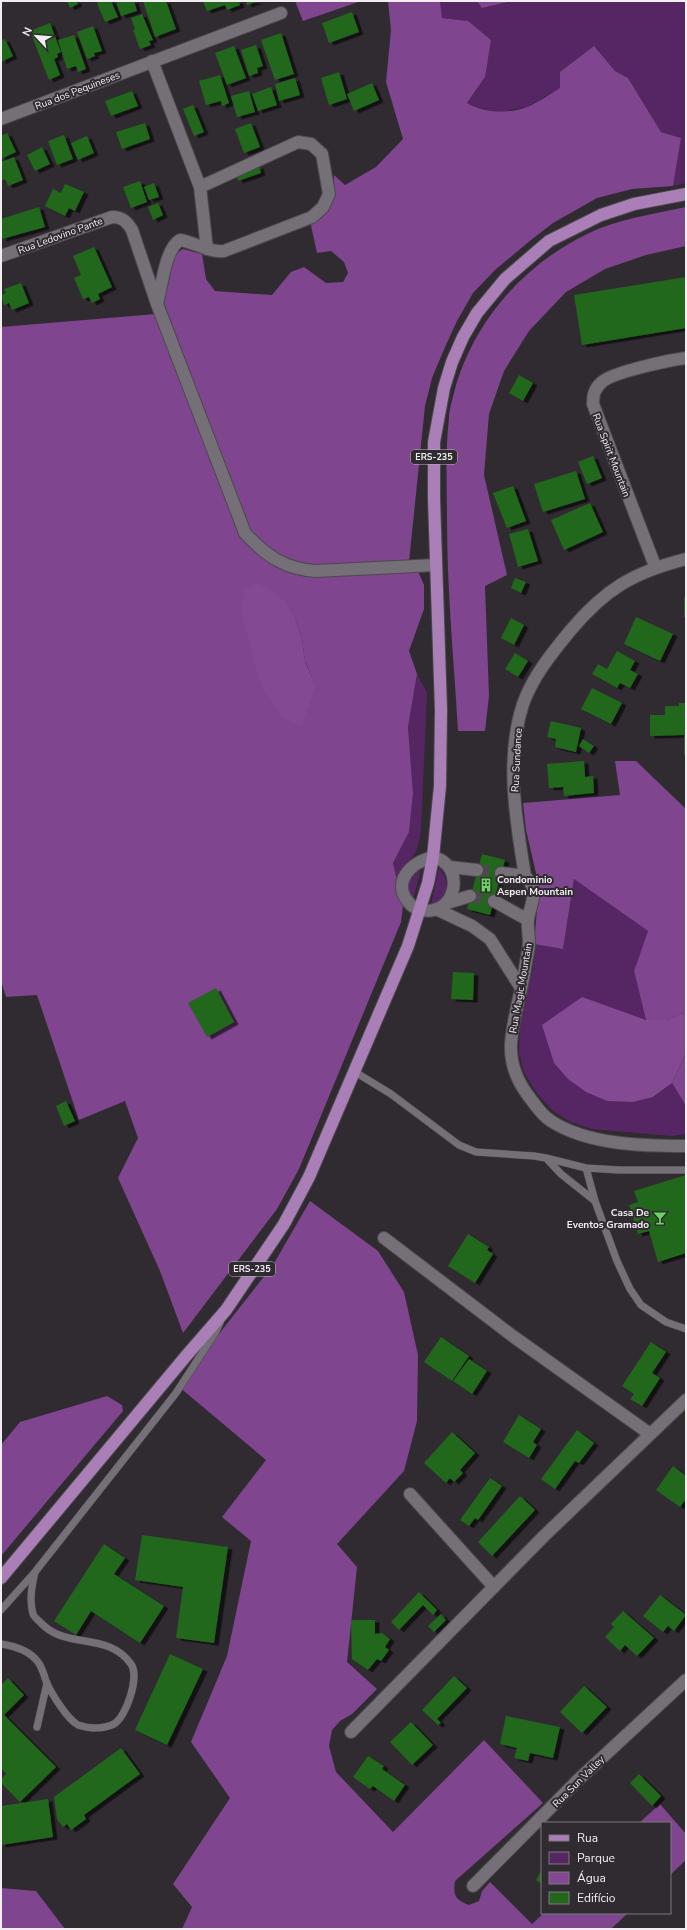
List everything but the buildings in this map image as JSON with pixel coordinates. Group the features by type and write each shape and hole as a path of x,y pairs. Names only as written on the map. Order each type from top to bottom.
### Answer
{"main road":[{"name":"ERS-235","path":"1,1578 226,1310 295,1206 355,1072 408,946 420,910 433,857 440,778 441,710 436,565 434,442 438,412 452,362 463,336 477,313 504,279 549,241 601,215 634,204 686,194"}],"street":[{"name":"Rua dos Pequineses","path":"1,119 281,13"},
{"path":"152,61 200,187 207,249"},
{"path":"200,187 298,142 311,144 322,154 328,194 323,207 312,217 224,251 216,252 189,241 180,240 173,244 169,253 157,304 246,533 257,546 269,556 298,570 436,565"},
{"name":"Rua Ledovino Pante","path":"1,256 112,217 120,217 127,222 132,230 157,304"},
{"name":"Rua Spirit Mountain","path":"656,566 593,404 594,391 602,381 616,375 672,360 686,358"},
{"name":"Rua Sundance","path":"528,920 534,893 532,882 525,876 517,829 514,790 515,748 523,704 534,681 550,655 585,613 606,594 632,578 656,566 686,559"},
{"path":"442,906 453,893 455,881 450,867 444,862 433,857 414,864 407,871 403,880 403,890 406,899 412,907 427,911 442,906 470,896"},
{"path":"450,867 477,870"},
{"path":"501,873 525,876"},
{"path":"494,901 528,920"},
{"path":"442,906 490,939 521,988"},
{"name":"Rua Magic Mountain","path":"528,920 529,944 514,1020 511,1044 512,1061 518,1081 535,1105 550,1120 585,1137 605,1142 686,1146"},
{"path":"384,1238 514,1337 650,1434"},
{"path":"351,1732 494,1587 686,1400"},
{"path":"410,1494 494,1587"},
{"name":"Rua Sun Valley","path":"473,1886 578,1780 684,1686"}],"lane":[{"path":"355,1072 391,1094 459,1145 476,1152 534,1156 586,1168 619,1170 686,1170"},
{"path":"546,1158 561,1174 595,1201"},
{"path":"586,1168 595,1201 617,1262 630,1289 641,1305 654,1315 666,1322 686,1329"},
{"path":"1,1610 34,1572 176,1393 215,1333 226,1310"},
{"path":"1,1644 27,1652 39,1662 47,1684 64,1712 78,1724 100,1729 115,1724 126,1707 134,1688 134,1673 132,1665 121,1652 103,1644 64,1637 46,1629 33,1615 31,1595 34,1572"},
{"path":"37,1727 47,1684"}],"green space":[{"path":"440,1 477,1 483,8 512,1 686,1 686,183 673,186 681,138 661,132 628,78 615,71 594,46 560,88 527,107 500,112 476,108 467,103 485,77 468,21 442,18"},
{"path":"417,674 427,693 421,830 417,849 404,868 400,877 399,892 393,863 409,832 413,793 408,727"},
{"path":"422,865 413,900 408,889 409,877"},
{"path":"439,868 445,878 445,894 442,899 431,905"},
{"path":"574,879 648,931 634,971 646,1020 626,1013 653,1098 672,1083 686,1106 686,1134 672,1136 592,1129 571,1122 553,1111 535,1091 524,1072 519,1053 520,1027 522,1008 533,969 534,944 563,949"}],"shaded area":[{"path":"295,1 361,1 303,21"},
{"path":"388,1 440,1 442,18 468,21 491,40 485,77 467,103 473,106 489,111 513,111 527,107 560,88 560,72 594,46 615,71 628,78 661,132 681,138 673,186 632,189 597,198 553,223 495,270 473,293 457,321 445,347 432,378 425,406 409,562 299,565 271,553 250,531 164,303 174,258 178,252 183,249 202,254 206,279 215,291 272,295 291,272 304,267 326,283 343,282 348,273 344,262 331,251 317,253 310,221 333,197 334,175 345,185 376,167 403,139 386,82 391,30"},
{"path":"477,1 512,1 482,8"},
{"path":"686,207 686,246 646,255 605,269 566,292 529,331 504,371 489,414 484,475 507,575 485,586 489,696 485,731 458,731 448,574 447,457 450,412 462,367 473,343 487,320 503,299 522,279 542,262 587,234 611,224"},
{"path":"156,314 243,535 281,566 418,571 424,585 424,609 409,651 417,674 408,727 413,793 409,832 393,863 403,906 401,922 299,1169 277,1209 183,1333 160,1271 118,1178 138,1138 125,1101 79,1120 37,995 6,997 1,981 1,327","holes":["279,595 295,617 302,639 305,660"]},
{"path":"615,761 636,761 686,809 686,1014 682,1013 667,1020 646,1020 634,971 648,931 574,879 563,949 534,944 539,886 526,830 523,803 620,795"},
{"path":"686,1053 686,1106 672,1083"},
{"path":"310,1201 378,1251 404,1292 418,1355 417,1421 404,1471 337,1544 357,1567 347,1662 377,1689 352,1714 340,1721 332,1730 329,1746 336,1772 393,1832 484,1740 543,1803 455,1881 454,1890 458,1899 469,1905 479,1901 482,1891 490,1882 532,1924 543,1914 627,1914 611,1929 182,1929 192,1907 173,1884 230,1798 191,1742 227,1656 251,1541 222,1517 266,1460 178,1386 273,1265"},
{"path":"107,1396 122,1405 123,1411 1,1556 1,1445 20,1422"},
{"path":"660,1804 686,1834 686,1860 671,1874 671,1822 640,1822"},
{"path":"1,1888 36,1891 65,1929 1,1929"}],"water":[{"path":"256,582 279,595 286,603 295,617 302,639 305,662 315,686 302,727 280,716 260,683 240,608 245,590"},
{"path":"582,997 646,1020 667,1020 682,1013 686,1014 686,1053 672,1083 653,1097 633,1102 607,1101 586,1092 568,1079 554,1063 542,1025"}],"tunnel":[{"path":"477,870 501,873"},
{"path":"470,896 494,901"}],"place":[{"name":"Condominio Aspen Mountain","path":"486,885"},
{"name":"Casa De Eventos Gramado","path":"660,1218"}]}
